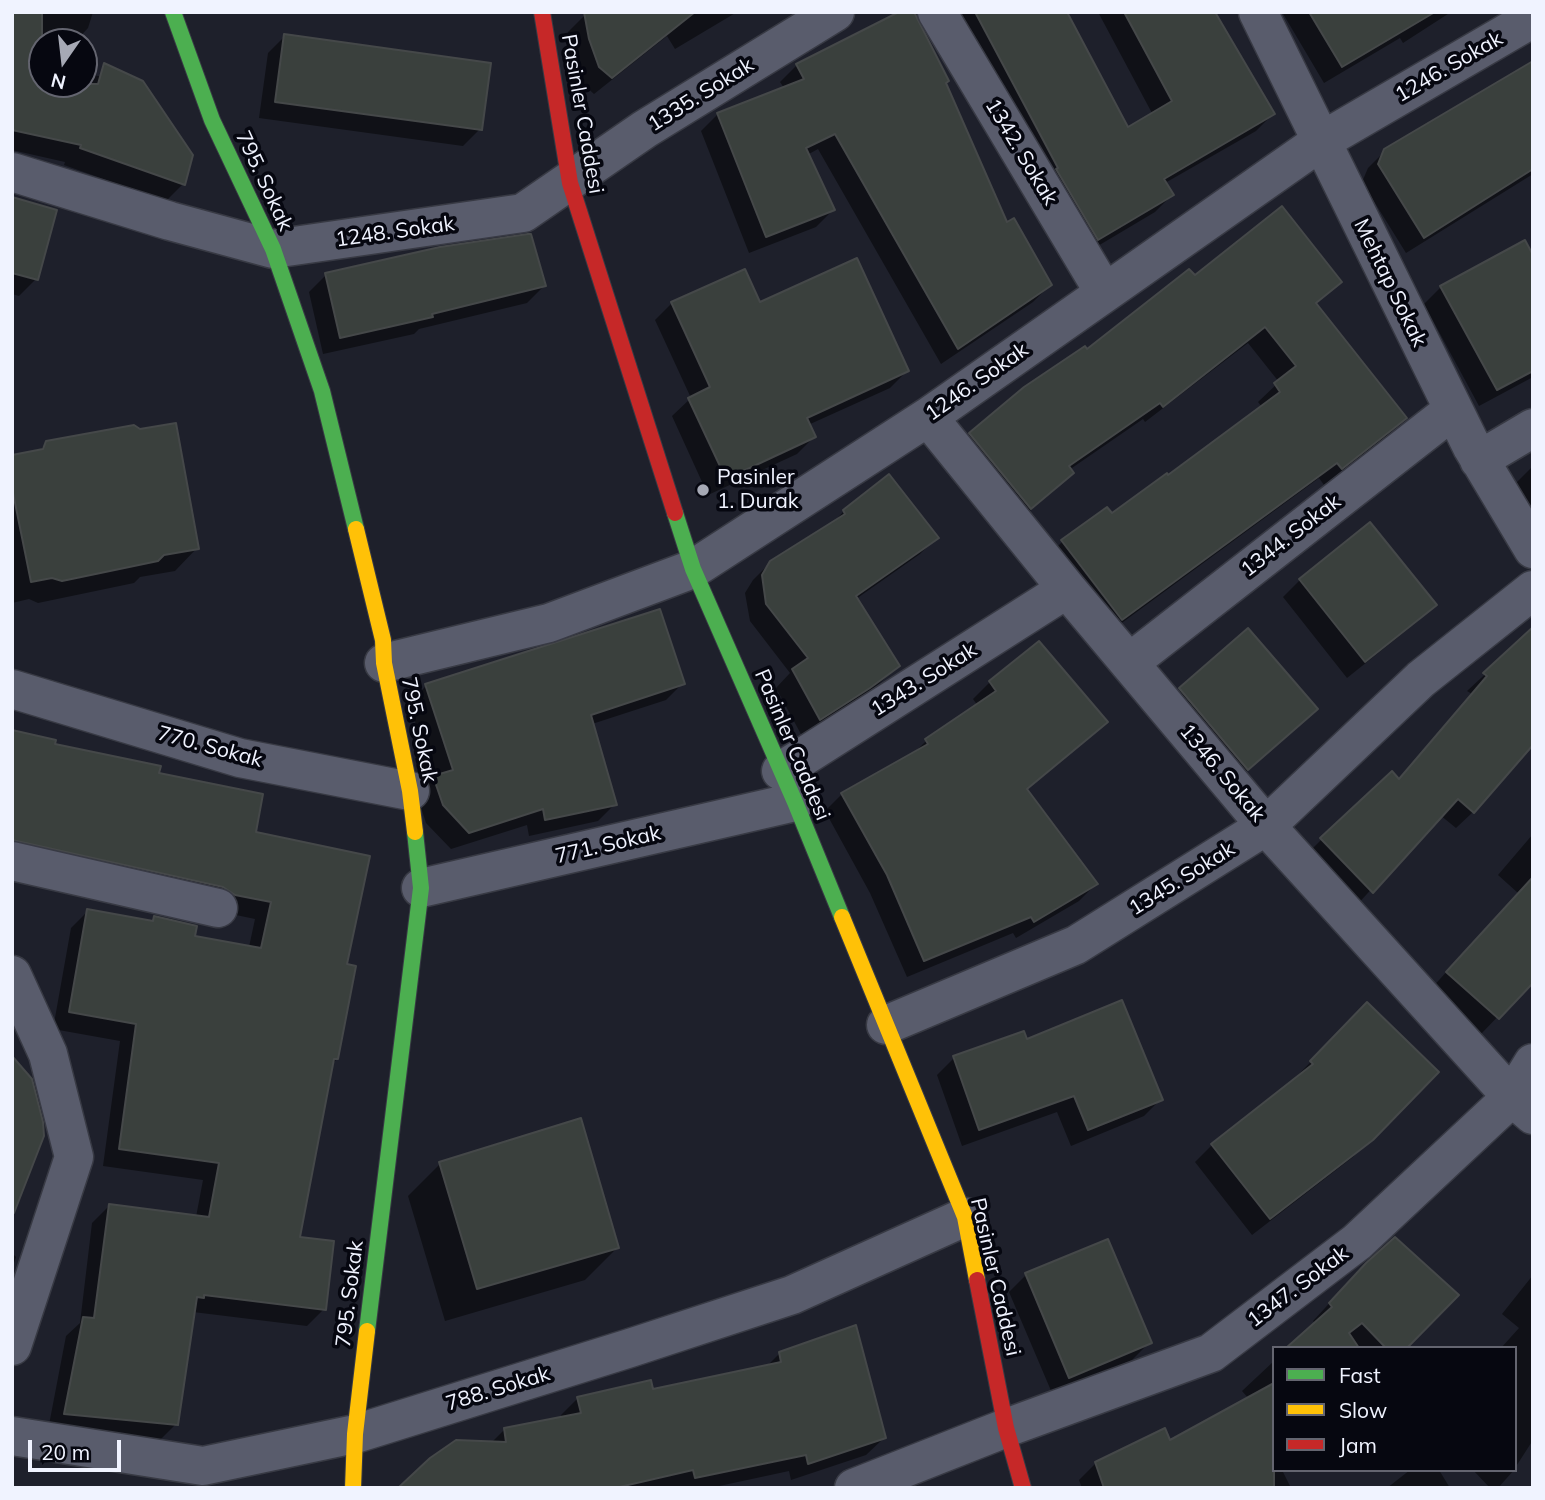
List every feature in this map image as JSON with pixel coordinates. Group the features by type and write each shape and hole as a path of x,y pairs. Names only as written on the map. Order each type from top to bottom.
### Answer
{"street":[{"name":"795. Sokak","path":"173,12 212,120 273,249 322,391 383,640 384,663 410,791 421,888 355,1434 353,1488"},
{"name":"Pasinler Caddesi","path":"542,12 570,183 692,569 788,786 965,1217 1006,1428 1023,1488"},
{"name":"1335. Sokak","path":"570,183 645,129 835,12"},
{"name":"1342. Sokak","path":"937,12 1104,292"},
{"name":"Mehtap Sokak","path":"1258,12 1453,410 1479,460 1533,548"},
{"name":"1246. Sokak","path":"384,663 549,623 692,569 928,417 1320,142 1533,18"},
{"name":"1248. Sokak","path":"12,172 170,221 273,249 523,213 570,183"},
{"name":"1344. Sokak","path":"1129,663 1453,410"},
{"name":"1346. Sokak","path":"928,417 1067,589 1266,826 1523,1106"},
{"path":"1479,460 1533,428"},
{"name":"1343. Sokak","path":"788,786 1067,589"},
{"name":"1345. Sokak","path":"886,1025 1076,945 1266,826 1421,679 1533,590"},
{"name":"770. Sokak","path":"12,689 240,758 410,791"},
{"name":"771. Sokak","path":"421,888 788,786"},
{"path":"12,861 218,908"},
{"path":"12,975 22,1023 48,1054 74,1157 12,1346"},
{"name":"1347. Sokak","path":"854,1488 1006,1428 1211,1353 1357,1242 1523,1106 1533,1063"},
{"name":"788. Sokak","path":"12,1436 203,1466 355,1434 792,1295 965,1217"}],"building":[{"path":"12,12 42,12 42,28 28,28 28,98 98,98 98,84 104,63 143,81 193,155 185,185 80,148 81,145 12,130"},
{"path":"584,12 695,12 612,78 599,67 589,39"},
{"path":"899,12 914,12 949,81 946,83 1007,222 1014,218 1052,285 958,349 835,134 806,148 835,210 766,237 717,113 804,79 796,64"},
{"path":"975,12 1067,12 1128,127 1172,101 1124,12 1215,12 1275,114 1164,179 1174,195 1098,240 1056,169 1058,168"},
{"path":"1309,12 1435,12 1342,67"},
{"path":"284,34 491,63 482,130 275,102"},
{"path":"1533,61 1533,169 1424,238 1378,164 1384,149"},
{"path":"12,197 57,210 38,280 12,273"},
{"path":"1282,206 1342,282 1316,303 1407,418 1342,469 1337,463 1122,620 1061,540 1107,507 1112,513 1280,392 1274,383 1296,366 1265,327 1163,407 1160,403 1069,466 1074,473 1031,509 969,433 1024,387 1085,346 1087,349 1189,269 1195,275"},
{"path":"531,234 546,286 432,314 433,317 340,338 325,273 440,247"},
{"path":"1525,240 1533,255 1533,371 1497,390 1440,286"},
{"path":"857,258 909,371 807,418 816,437 726,479 688,398 710,387 671,302 745,269 760,302"},
{"path":"176,423 199,549 164,555 158,561 62,581 52,578 31,582 12,488 12,455 43,449 46,441 134,425 140,429"},
{"path":"889,474 939,538 856,596 900,666 820,720 792,669 808,658 766,604 762,575 770,561 845,514 843,510"},
{"path":"1370,522 1437,605 1365,662 1299,579"},
{"path":"660,609 685,684 591,715 617,805 545,820 543,809 469,833 443,805 433,776 453,770 425,684"},
{"path":"1533,627 1533,745 1474,813 1458,799 1373,893 1320,838 1392,771 1399,779 1487,676 1483,673"},
{"path":"1248,628 1318,709 1248,770 1179,688"},
{"path":"1039,641 1108,722 1027,789 1098,884 1034,922 1031,917 924,961 887,875 841,793 928,744 925,739 996,691 989,681"},
{"path":"12,730 56,740 55,744 161,766 159,773 263,794 256,832 370,856 347,964 356,966 338,1059 334,1059 300,1237 334,1241 326,1310 204,1295 204,1298 197,1297 178,1425 64,1414 83,1317 94,1318 109,1204 209,1217 219,1163 119,1149 136,1024 69,1012 87,909 153,921 154,916 197,926 195,936 261,948 271,902 235,895 223,887 12,840"},
{"path":"1533,877 1533,983 1499,1019 1446,972"},
{"path":"1122,1000 1163,1100 1088,1130 1074,1096 979,1130 953,1056 1024,1031 1027,1039"},
{"path":"1367,1002 1439,1072 1373,1140 1270,1219 1211,1144 1313,1064 1310,1061"},
{"path":"12,1056 32,1079 44,1136 14,1213 12,1212"},
{"path":"581,1118 619,1248 477,1289 439,1162"},
{"path":"1395,1237 1459,1295 1409,1346 1384,1346 1362,1323 1349,1333 1358,1346 1288,1346 1332,1307 1329,1303 1366,1263"},
{"path":"1108,1239 1152,1343 1069,1378 1025,1273"},
{"path":"856,1325 886,1438 808,1464 806,1455 695,1478 693,1470 615,1488 398,1488 430,1458 456,1440 506,1442 504,1428 581,1413 577,1397 651,1380 653,1389 781,1362 779,1352"},
{"path":"1272,1384 1274,1488 1104,1488 1095,1462 1165,1428 1170,1440"}],"traffic: fast":[{"path":"173,12 212,120 273,249 322,391 356,529"},
{"path":"675,513 693,569 842,917"},
{"path":"367,1331 421,888 415,832"}],"traffic: slow":[{"path":"356,529 383,640 384,663 410,791 415,832"},
{"path":"842,917 965,1217 977,1280"},
{"path":"353,1488 355,1434 367,1331"}],"traffic: jam":[{"path":"542,12 570,183 675,513"},
{"path":"977,1280 1006,1428 1023,1488"}],"place":[{"name":"Pasinler 1. Durak","path":"703,490"}]}
